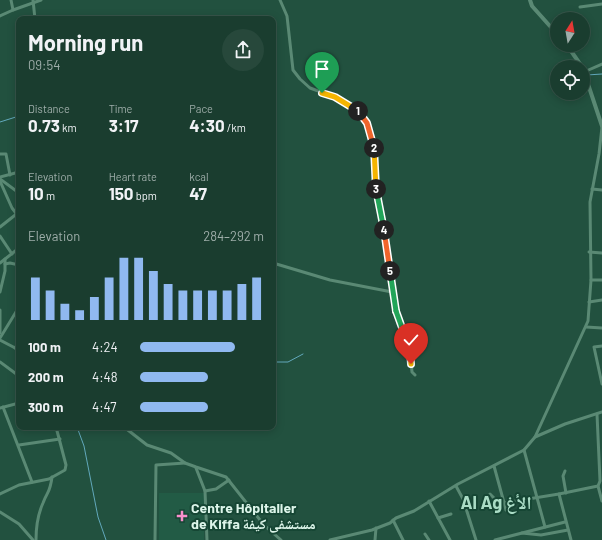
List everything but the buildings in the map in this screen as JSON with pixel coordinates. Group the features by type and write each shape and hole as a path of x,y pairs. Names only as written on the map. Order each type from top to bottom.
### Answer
{"main road":[{"path":"530,0 532,6 550,26"},
{"path":"590,90 602,126"}],"street":[{"path":"11,0 13,10"},
{"path":"0,16 32,1 41,0"},
{"path":"280,0 287,16 294,70 300,79 310,88 349,104 361,114 367,123 376,158 376,190 387,241 392,292 397,316 410,351 412,372 415,375"},
{"path":"32,1 34,16"},
{"path":"580,7 602,4"},
{"path":"590,67 602,64"},
{"path":"330,540 376,528 393,520 524,450 536,437 586,327 590,302 591,280 589,252 590,202 599,154 602,126"},
{"path":"0,154 6,154 10,175"},
{"path":"0,179 16,173"},
{"path":"0,179 16,191"},
{"path":"0,179 16,209"},
{"path":"592,189 602,190"},
{"path":"0,227 16,215"},
{"path":"0,236 12,254"},
{"path":"0,263 16,251"},
{"path":"589,252 602,253"},
{"path":"0,292 5,259"},
{"path":"5,264 16,264"},
{"path":"276,264 330,280 392,292"},
{"path":"591,280 602,280"},
{"path":"590,302 602,300"},
{"path":"0,312 0,333"},
{"path":"16,312 0,339 16,348"},
{"path":"586,327 602,328"},
{"path":"602,346 594,347 602,384"},
{"path":"0,362 16,374"},
{"path":"16,404 2,407 32,482"},
{"path":"536,437 565,424 602,412"},
{"path":"597,414 600,462 600,481 598,486 602,501"},
{"path":"0,494 19,485 42,481 65,470 66,465 57,430"},
{"path":"128,430 146,445 171,453 186,463 217,473 229,480 264,525 281,540"},
{"path":"18,445 60,439"},
{"path":"524,450 545,527"},
{"path":"156,540 156,466 186,463"},
{"path":"494,466 506,510"},
{"path":"196,467 205,491 207,539"},
{"path":"565,471 563,476 566,493"},
{"path":"34,540 39,513 43,502 50,492 52,477"},
{"path":"205,491 216,489 229,480"},
{"path":"456,486 463,499 476,540"},
{"path":"490,494 496,500 504,502 537,499 598,486"},
{"path":"559,494 565,522 571,540"},
{"path":"430,501 450,540"},
{"path":"0,512 19,524 34,540"},
{"path":"438,518 451,514"},
{"path":"393,520 402,540"},
{"path":"495,540 565,522"},
{"path":"375,540 376,528"},
{"path":"520,533 541,535 568,530"},
{"path":"425,534 429,540"}],"shaded area":[{"name":"Centre Hôpitalier de Kiffa مستشفى كيفة","path":"159,493 204,493 204,540 159,540"}],"waterway":[{"path":"590,75 602,74"},
{"path":"0,122 16,117"},
{"path":"276,362 288,362 303,354"},
{"path":"78,430 84,446 98,517 106,540"}],"place":[{"name":"Centre Hôpitalier de Kiffa مستشفى كيفة","path":"182,516"}],"district":[{"name":"Al Ag الأغ","path":"496,503"}],"route":[{"path":"322,93 335,97 349,104 361,114 367,123 372,138 376,158 376,190 387,241 393,301 410,351 411,364"}]}
